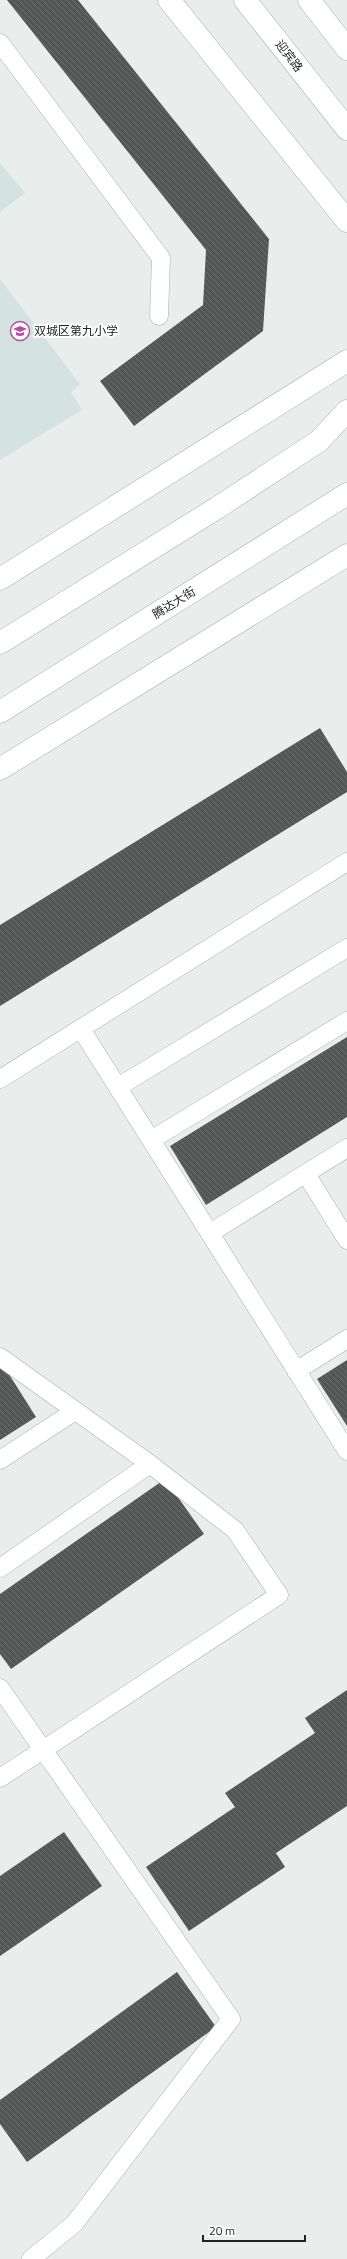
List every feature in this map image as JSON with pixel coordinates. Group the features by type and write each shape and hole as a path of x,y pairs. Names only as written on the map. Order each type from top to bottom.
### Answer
{"street":[{"path":"169,0 347,221"},
{"name":"迎宾路","path":"245,0 347,129"},
{"path":"309,0 347,49"},
{"path":"0,579 347,361"},
{"path":"0,643 217,508 318,441 347,411"},
{"name":"腾达大街","path":"0,712 347,494"},
{"path":"0,769 347,554"}],"lane":[{"path":"0,43 161,258 159,316"},
{"path":"0,1079 347,862"},
{"path":"118,1087 347,948"},
{"path":"151,1140 347,1021"},
{"path":"81,1029 347,1451"},
{"path":"210,1233 347,1148"},
{"path":"306,1174 347,1240"},
{"path":"296,1371 347,1339"},
{"path":"0,1357 150,1464 235,1530 279,1595 44,1751 0,1778"},
{"path":"0,1460 75,1411"},
{"path":"0,1568 150,1464"},
{"path":"0,1688 231,2019 74,2224 31,2259"}],"shaded area":[{"path":"0,163 25,193 0,212"},
{"name":"双城区第九小学","path":"0,279 80,384 71,392 82,410 0,460"}],"building":[{"path":"7,0 78,0 269,239 263,331 134,426 100,381 203,305 206,250"},
{"path":"320,728 347,772 347,792 0,1006 0,925"},
{"path":"347,1037 347,1117 206,1205 170,1146"},
{"path":"0,1360 36,1417 0,1440"},
{"path":"347,1360 347,1426 317,1379"},
{"path":"165,1479 204,1534 11,1669 0,1654 0,1594"},
{"path":"347,1690 347,1806 276,1853 285,1867 189,1931 146,1867 235,1807 225,1793 315,1733 305,1718"},
{"path":"64,1832 102,1886 0,1956 0,1876"},
{"path":"177,1972 216,2027 27,2162 0,2124 0,2100"}],"place":[{"name":"双城区第九小学","path":"20,331"}]}
